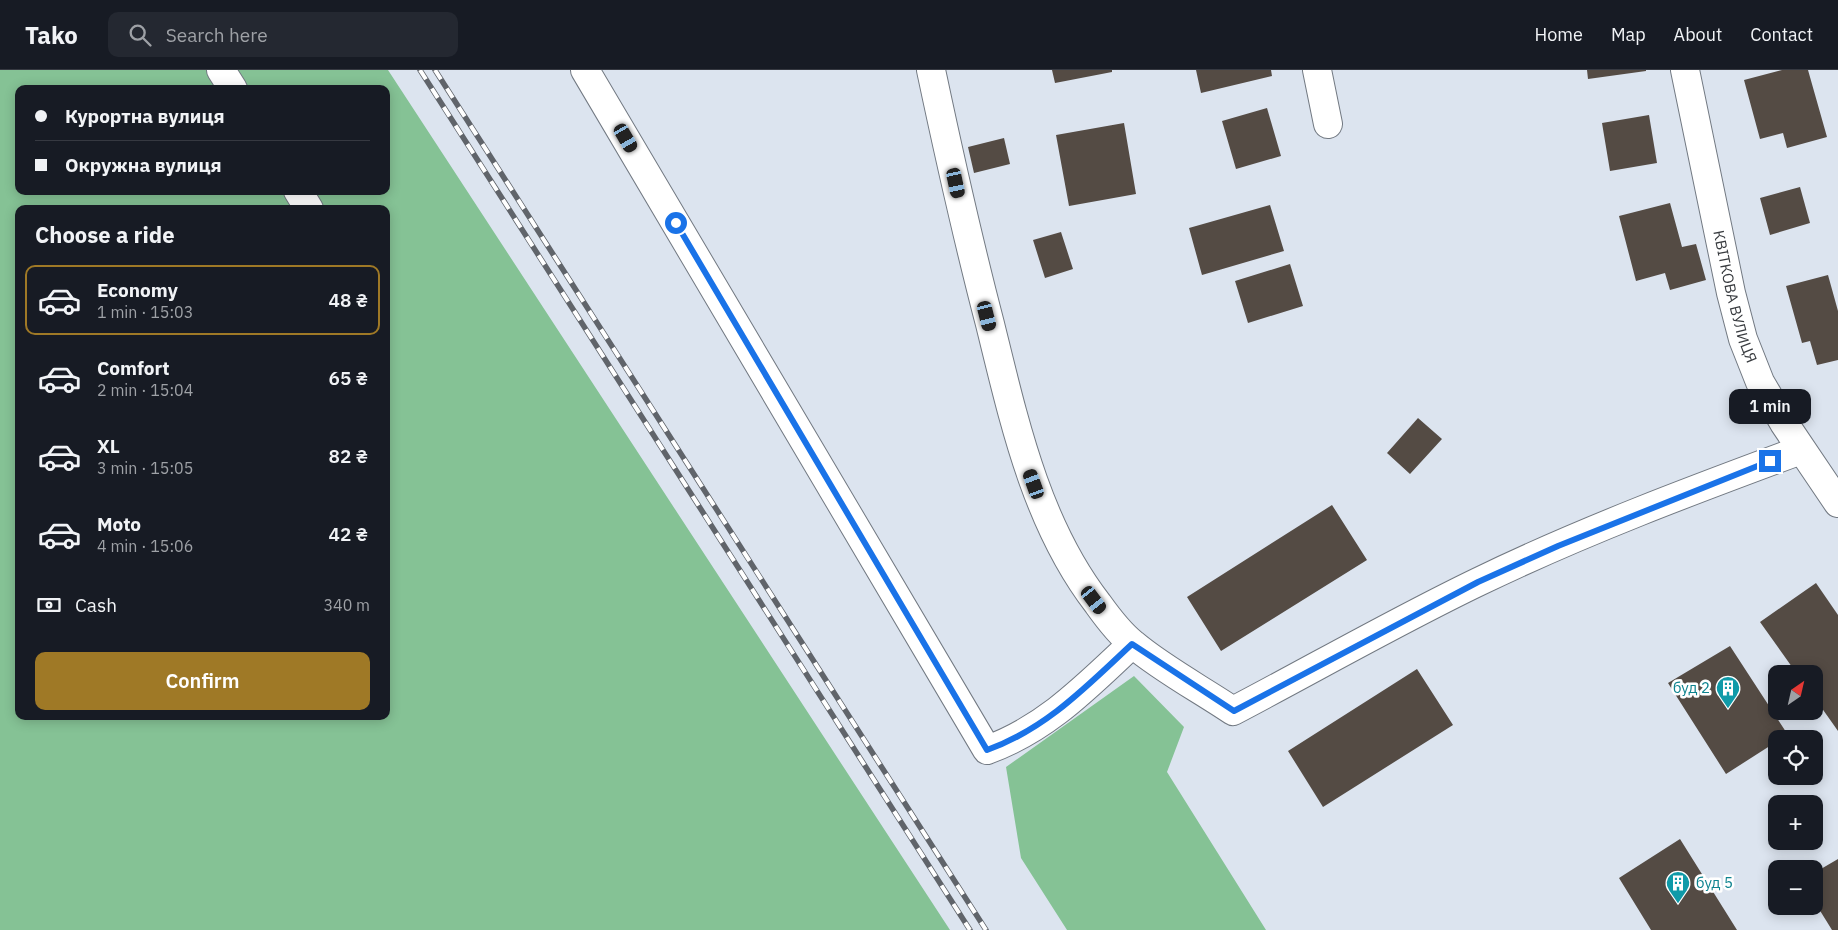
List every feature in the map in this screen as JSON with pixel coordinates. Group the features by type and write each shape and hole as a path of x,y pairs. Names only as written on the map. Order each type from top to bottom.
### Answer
{"street":[{"path":"221,70 230,85"},
{"path":"585,70 987,750 1020,737 1041,724 1080,693 1132,644"},
{"path":"931,70 968,239 1029,468 1052,531 1082,585 1106,616 1132,644 1234,711 1478,582 1558,546 1722,479 1801,450"},
{"path":"1317,70 1328,124"},
{"name":"КВІТКОВА ВУЛИЦЯ","path":"1685,70 1730,293 1743,339 1760,382 1801,450 1838,503"}],"green space":[{"path":"0,70 388,70 950,930 0,930"},
{"path":"1134,676 1184,727 1167,772 1266,930 1067,930 1021,858 1006,767"}],"building":[{"path":"1052,70 1112,70 1112,72 1055,83"},
{"path":"1196,70 1271,70 1272,76 1201,93"},
{"path":"1587,70 1646,70 1646,71 1588,79"},
{"path":"1782,70 1808,70 1827,137 1787,148 1783,133 1760,139 1744,80"},
{"path":"1267,108 1281,156 1236,169 1222,121"},
{"path":"1649,115 1657,163 1610,171 1602,123"},
{"path":"1124,123 1136,194 1069,206 1056,135"},
{"path":"1004,138 1010,164 974,173 968,147"},
{"path":"1800,187 1810,223 1770,235 1760,198"},
{"path":"1670,203 1682,247 1696,244 1706,280 1670,290 1665,273 1636,281 1619,216"},
{"path":"1270,205 1284,251 1202,275 1189,228"},
{"path":"1061,232 1073,269 1045,278 1033,240"},
{"path":"1290,264 1303,306 1248,323 1235,281"},
{"path":"1828,275 1838,311 1838,360 1817,365 1810,341 1802,343 1786,286"},
{"path":"1418,418 1442,439 1410,474 1387,453"},
{"path":"1332,505 1367,560 1221,651 1187,597"},
{"path":"1816,583 1838,615 1838,731 1823,710 1823,665 1791,665 1760,622"},
{"name":"буд 2","path":"1730,646 1768,704 1768,720 1778,720 1785,730 1768,730 1768,747 1726,774 1668,683"},
{"path":"1417,669 1453,725 1323,807 1288,751"},
{"name":"буд 5","path":"1680,839 1737,930 1651,930 1619,878"},
{"path":"1838,859 1838,930 1832,930 1823,915 1823,868"}],"railway":[{"path":"420,70 970,930"},
{"path":"435,70 986,930"}],"place":[{"name":"буд 2","path":"1728,709"},
{"name":"буд 5","path":"1678,904"}],"route":[{"path":"676,223 987,750 1020,737 1041,724 1061,709 1132,644 1234,711 1478,582 1558,546 1770,461"}]}
